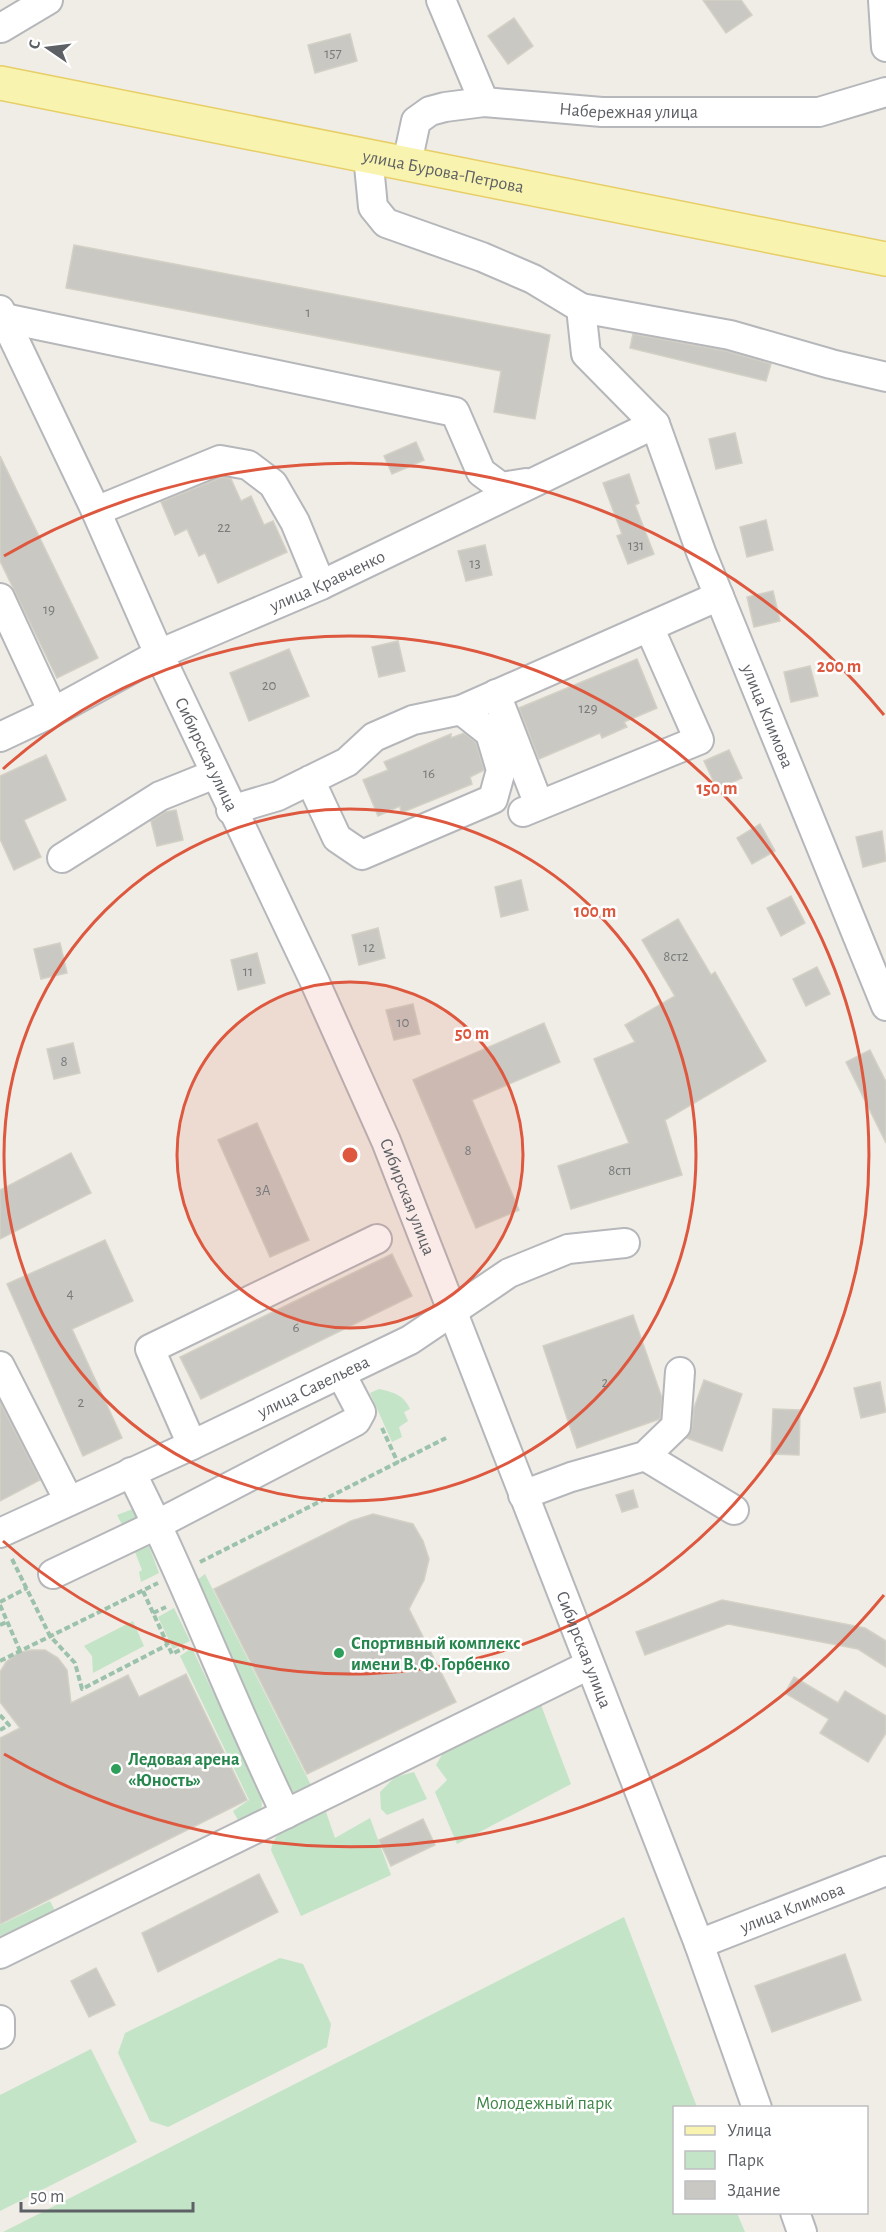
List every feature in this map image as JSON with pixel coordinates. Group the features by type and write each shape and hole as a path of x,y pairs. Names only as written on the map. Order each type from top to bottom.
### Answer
{"main road":[{"name":"улица Бурова-Петрова","path":"0,83 886,259"}],"street":[{"path":"1,28 48,0"},
{"path":"441,0 484,102"},
{"path":"883,0 886,47"},
{"name":"Набережная улица","path":"407,163 416,121 430,111 445,106 484,102 602,112 819,112 886,93"},
{"path":"368,155 373,207 386,223 533,279 581,308 730,335 886,377"},
{"path":"581,308 586,354 655,424"},
{"path":"2,314 455,412 481,472 501,487 534,482"},
{"name":"Сибирская улица","path":"2,314 96,511 231,810 314,980 386,1141 699,1944 756,2106"},
{"path":"850,369 886,356"},
{"name":"улица Кравченко","path":"0,737 53,712 159,654 321,585 655,424"},
{"name":"улица Климова","path":"655,424 719,596 886,1006"},
{"path":"96,511 220,460 248,465 273,484 295,522 321,585"},
{"path":"231,810 278,796 348,762 374,737 413,720 461,710 719,596"},
{"path":"0,598 53,712"},
{"path":"496,694 531,809 699,740 649,627"},
{"path":"310,780 337,838 362,855 493,799 501,770 490,733 461,710"},
{"path":"62,858 160,796 215,774"},
{"path":"192,1445 150,1349 377,1239"},
{"name":"улица Савельева","path":"0,1533 192,1445 410,1340 509,1273 568,1249 625,1243"},
{"path":"0,1366 69,1502"},
{"path":"523,1495 571,1477 645,1456 676,1426 680,1372"},
{"path":"53,1574 158,1524 356,1421 361,1412 341,1374"},
{"path":"645,1456 734,1510"},
{"path":"132,1472 158,1524 246,1733 285,1814"},
{"path":"0,1954 589,1665"},
{"name":"улица Климова","path":"699,1944 886,1871"},
{"path":"0,2020 0,2034"},
{"path":"796,2214 802,2232"}],"path":[{"path":"198,1563 446,1438"},
{"path":"12,1559 50,1636 75,1663 82,1689 167,1645"},
{"path":"0,1661 165,1579"},
{"path":"20,1651 0,1604 27,1588"},
{"path":"143,1591 172,1654"},
{"path":"0,1625 7,1622"},
{"path":"0,1714 9,1725 0,1730"}],"green space":[{"path":"379,1389 398,1395 405,1400 410,1409 404,1412 408,1421 399,1427 402,1437 392,1442 370,1393"},
{"path":"138,1507 141,1515 126,1532 117,1515"},
{"path":"149,1546 159,1573 141,1582 139,1572 142,1570 135,1552"},
{"path":"205,1574 316,1795 290,1795 192,1584"},
{"path":"174,1608 190,1641 173,1649 158,1617"},
{"path":"133,1621 144,1646 93,1673 92,1656 84,1646"},
{"path":"192,1648 261,1794 262,1806 255,1816 239,1822 233,1811 249,1800 180,1656"},
{"path":"541,1705 571,1784 457,1844 435,1792 447,1780 436,1765 443,1753"},
{"path":"414,1772 427,1799 387,1815 381,1809 380,1792 395,1777"},
{"path":"325,1809 335,1838 370,1818 391,1875 301,1916 271,1850 278,1834 284,1829"},
{"path":"50,1901 55,1911 0,1936 0,1925"},
{"name":"Молодежный парк","path":"624,1917 697,2106 673,2106 673,2214 737,2214 745,2232 3,2232"},
{"path":"280,1958 303,1964 331,2024 327,2047 168,2127 150,2121 118,2053 125,2033"},
{"path":"91,2049 137,2142 0,2211 0,2095"}],"building":[{"path":"703,0 741,0 752,15 726,33"},
{"path":"514,18 533,46 508,64 488,36"},
{"path":"350,34 357,61 315,73 308,45"},
{"path":"74,245 550,335 535,419 494,412 501,371 66,288"},
{"path":"633,334 726,351 771,364 766,381 630,348"},
{"path":"735,433 742,463 716,469 709,439"},
{"path":"416,442 424,460 392,474 384,456"},
{"path":"0,456 98,658 57,678 0,561"},
{"path":"629,474 639,503 635,505 654,554 628,564 617,536 622,534 603,483"},
{"path":"222,477 231,479 241,501 251,496 264,525 273,521 287,552 218,583 205,553 199,556 187,529 175,535 161,502"},
{"path":"766,520 773,550 747,557 740,527"},
{"path":"485,545 492,575 466,581 458,551"},
{"path":"773,591 780,621 754,627 747,597"},
{"path":"398,641 405,671 379,677 372,647"},
{"path":"289,649 309,696 249,721 230,673"},
{"path":"637,659 657,708 624,722 627,727 602,738 600,733 539,759 519,708"},
{"path":"810,666 818,696 791,702 784,672"},
{"path":"464,733 476,743 484,770 470,777 472,784 401,813 400,806 378,816 363,780 388,770 384,762 451,734 451,738"},
{"path":"729,750 742,778 717,789 704,761"},
{"path":"46,755 66,800 24,820 41,857 14,870 0,839 0,776"},
{"path":"176,810 183,840 157,846 151,821 165,812"},
{"path":"760,824 775,851 752,864 737,838"},
{"path":"882,831 886,861 863,867 856,837"},
{"path":"521,880 528,910 501,917 495,887"},
{"path":"791,896 805,923 781,936 767,908"},
{"path":"678,919 711,975 715,972 766,1061 665,1120 682,1175 571,1209 558,1166 629,1143 594,1059 635,1042 625,1025 675,996 642,940"},
{"path":"378,928 385,958 359,965 352,935"},
{"path":"60,943 67,973 41,979 34,949"},
{"path":"257,953 265,983 238,990 231,960"},
{"path":"817,967 830,994 806,1006 793,979"},
{"path":"413,1004 420,1034 394,1040 386,1010"},
{"path":"544,1023 560,1062 472,1100 519,1210 476,1228 413,1080"},
{"path":"73,1043 80,1073 54,1079 47,1049"},
{"path":"870,1050 886,1082 886,1143 846,1062"},
{"path":"257,1123 309,1240 270,1257 218,1140"},
{"path":"71,1153 91,1193 0,1239 0,1190"},
{"path":"105,1240 133,1301 72,1329 122,1438 83,1456 7,1284"},
{"path":"392,1254 412,1296 201,1399 180,1357"},
{"path":"633,1315 662,1398 660,1419 577,1448 543,1346"},
{"path":"704,1380 742,1394 722,1451 687,1438 692,1428 694,1408"},
{"path":"880,1382 886,1412 861,1418 854,1388"},
{"path":"0,1402 40,1480 0,1501"},
{"path":"773,1409 800,1410 799,1455 771,1454"},
{"path":"633,1490 638,1507 622,1512 616,1495"},
{"name":"Спортивный комплекс имени В. Ф. Горбенко","path":"373,1514 413,1524 423,1541 429,1559 424,1580 409,1609 456,1702 307,1774 214,1589 351,1521"},
{"path":"722,1600 865,1628 886,1641 886,1667 858,1649 728,1624 645,1655 636,1632"},
{"name":"Ледовая арена «Юность»","path":"45,1650 58,1658 67,1670 71,1703 128,1675 139,1697 186,1674 247,1800 0,1924 0,1738 20,1728 0,1702 0,1672 6,1662 18,1653"},
{"path":"794,1677 838,1703 845,1691 886,1716 886,1733 868,1762 820,1733 829,1719 785,1693"},
{"path":"423,1819 435,1845 391,1866 379,1840"},
{"path":"259,1874 278,1912 158,1972 142,1933"},
{"path":"845,1954 861,2000 772,2032 755,1986"},
{"path":"96,1968 115,2005 89,2017 71,1981"}],"place":[{"name":"Спортивный комплекс имени В. Ф. Горбенко","path":"339,1653"},
{"name":"Ледовая арена «Юность»","path":"116,1769"}]}
